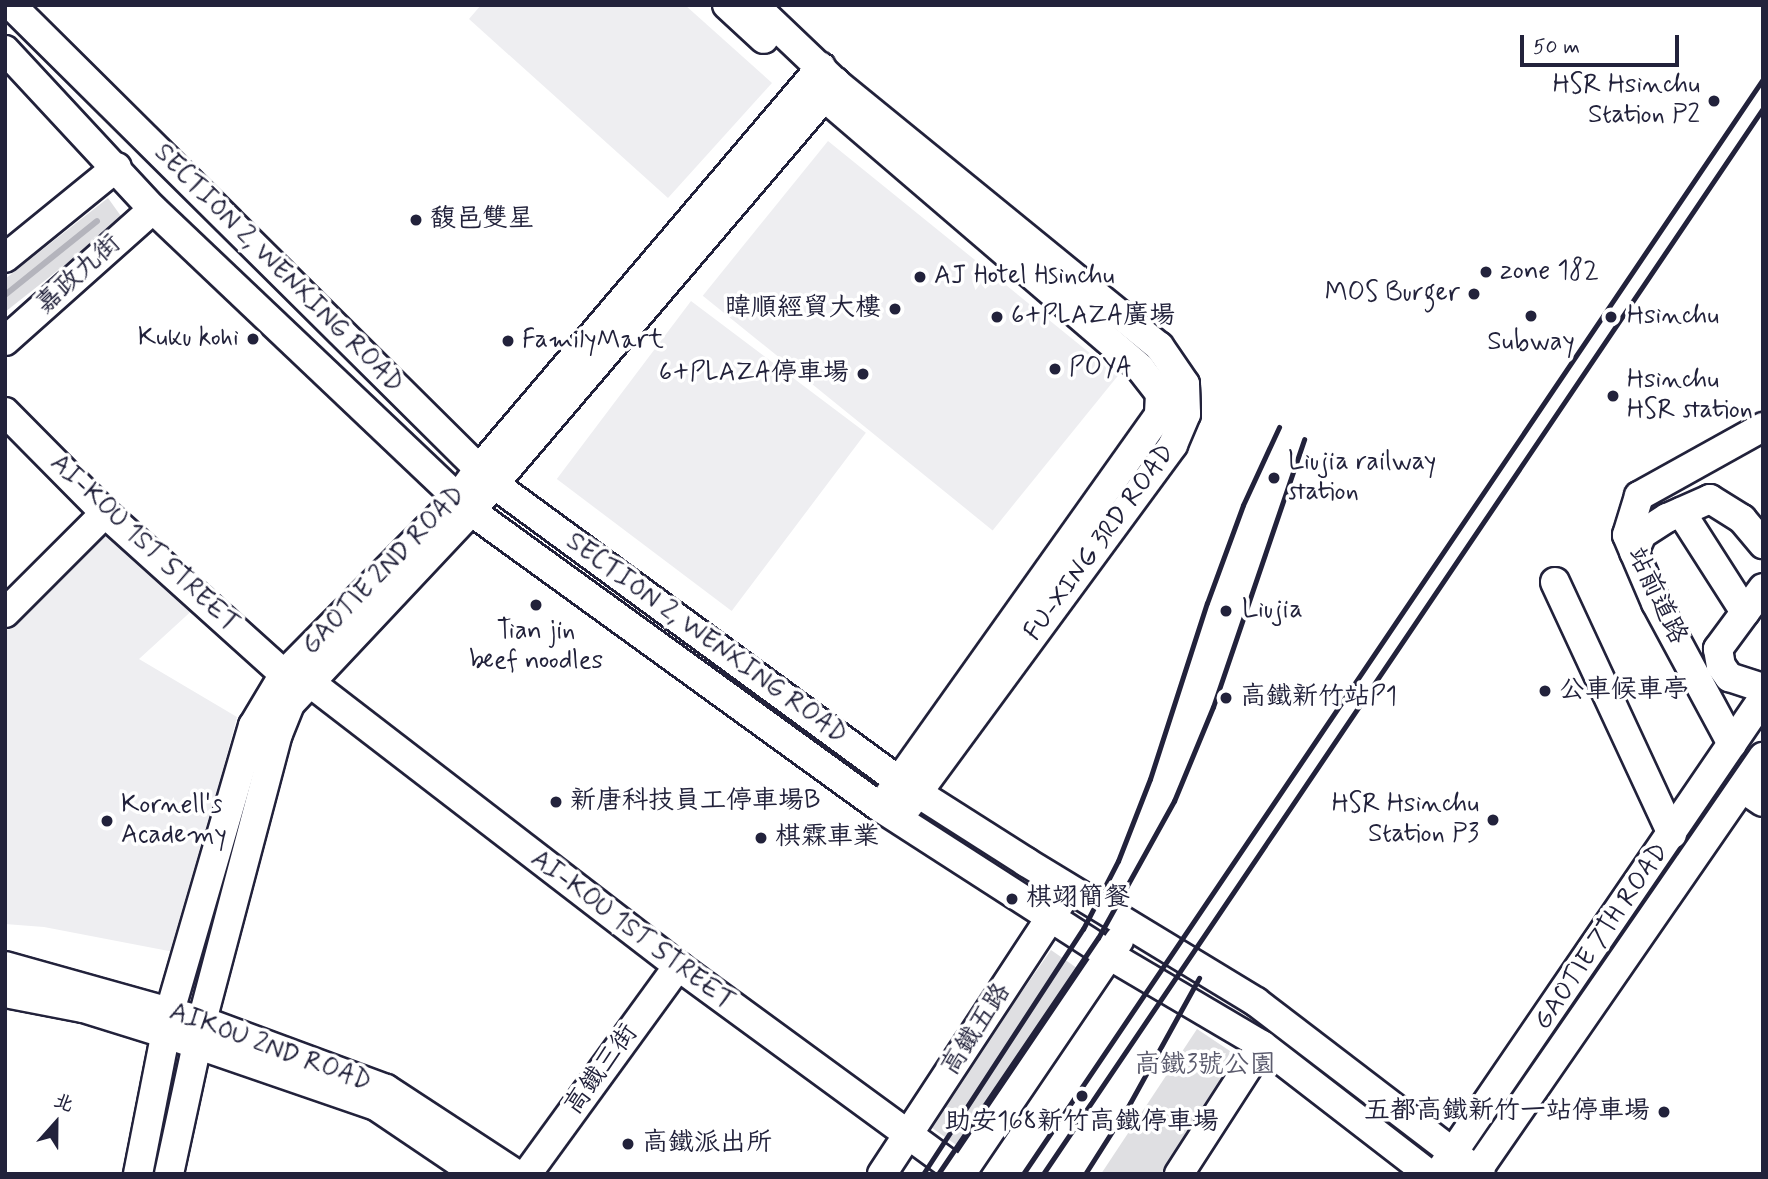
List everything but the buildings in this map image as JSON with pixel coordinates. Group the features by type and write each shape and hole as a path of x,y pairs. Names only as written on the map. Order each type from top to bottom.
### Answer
{"street":[{"name":"FU-XING 3RD ROAD","path":"727,5 1159,346 1185,384 1186,414 1173,445 889,813"},
{"name":"FU-XING 3RD ROAD","path":"754,5 823,82"},
{"name":"SECTION 2, WENXING ROAD","path":"11,7 486,476 909,786 1026,862 1070,886 1256,1002 1446,1163 1478,1173"},
{"name":"SECTION 2, WENXING ROAD","path":"5,50 117,167 153,209 464,505 889,813 1109,955 1262,1045 1429,1174"},
{"name":"GAOTIE 2ND ROAD","path":"138,1174 167,1022 253,726 464,505 823,82"},
{"path":"5,258 117,167"},
{"name":"嘉政九街","path":"5,341 153,209"},
{"name":"AI-KOU 1ST STREET","path":"5,412 105,513 296,678 678,966 961,1174"},
{"name":"站前道路","path":"1732,744 1671,630 1627,535 1639,496 1763,427"},
{"path":"1634,552 1642,534 1710,499 1742,519 1763,544"},
{"path":"1681,512 1745,612"},
{"path":"5,613 105,513"},
{"path":"1555,582 1672,834"},
{"path":"1763,588 1718,649 1721,666 1729,677 1763,688"},
{"path":"1671,630 1702,646 1718,649"},
{"name":"GAOTIE 2ND ROAD","path":"169,1174 199,1032 278,734 290,704 296,678"},
{"name":"GAOTIE 7TH ROAD","path":"1446,1163 1763,698"},
{"name":"GAOTIE 7TH ROAD","path":"1478,1173 1757,776"},
{"name":"高鐵五路","path":"882,1174 1070,886"},
{"path":"961,1174 1131,925"},
{"name":"AIKOU 2ND ROAD","path":"5,966 167,1022 386,1090 516,1174"},
{"name":"高鐵三街","path":"527,1174 678,966"},
{"name":"AIKOU 2ND ROAD","path":"5,993 167,1022"},
{"name":"AIKOU 2ND ROAD","path":"199,1032 376,1106 477,1174"},
{"path":"1179,1174 1262,1045"}],"shaded area":[{"path":"481,5 685,5 772,83 668,198 469,19"},
{"name":"暐順經貿大樓","path":"828,141 1118,376 993,530 703,296"},
{"path":"691,301 866,433 732,611 557,479"},
{"name":"Kornell's Academy","path":"112,529 197,606 139,659 237,717 174,952 44,927 5,924 5,630"}],"green space":[{"path":"108,198 123,219 5,312 5,279"},
{"path":"1051,950 1083,972 960,1148 928,1125"},
{"name":"高鐵3號公園","path":"1197,1029 1242,1059 1164,1174 1101,1174"}],"waterway":[{"path":"5,295 97,221"}],"railway":[{"path":"1023,1174 1763,79"},
{"path":"1043,1174 1763,108"},
{"path":"923,1174 1083,929 1118,861 1150,779 1207,603 1243,505 1279,427"},
{"path":"938,1174 1098,938 1174,801 1213,707 1304,439"},
{"path":"1085,1174 1130,1103 1199,978"}],"place":[{"name":"HSR Hsinchu Station P2","path":"1714,101"},
{"name":"馥邑雙星","path":"416,220"},
{"name":"zone 182","path":"1486,272"},
{"name":"AJ Hotel Hsinchu","path":"920,277"},
{"name":"MOS Burger","path":"1474,294"},
{"name":"暐順經貿大樓","path":"895,309"},
{"name":"Subway","path":"1531,316"},
{"name":"6+PLAZA廣場","path":"997,317"},
{"name":"Hsinchu","path":"1611,317"},
{"name":"Kuku kohi","path":"253,339"},
{"name":"FamilyMart","path":"508,341"},
{"name":"POYA","path":"1055,369"},
{"name":"6+PLAZA停車場","path":"863,374"},
{"name":"Hsinchu HSR station","path":"1613,396"},
{"name":"Liujia railway station","path":"1274,478"},
{"name":"Tian jin beef noodles","path":"536,605"},
{"name":"Liujia","path":"1226,611"},
{"name":"公車候車亭","path":"1545,691"},
{"name":"高鐵新竹站P1","path":"1226,698"},
{"name":"新唐科技員工停車場B","path":"556,802"},
{"name":"HSR Hsinchu Station P3","path":"1493,820"},
{"name":"Kornell's Academy","path":"107,821"},
{"name":"棋霖車業","path":"761,838"},
{"name":"棋翊簡餐","path":"1012,899"},
{"name":"助安168新竹高鐵停車場","path":"1082,1096"},
{"name":"五都高鐵新竹一站停車場","path":"1664,1112"},
{"name":"高鐵派出所","path":"628,1144"}]}
